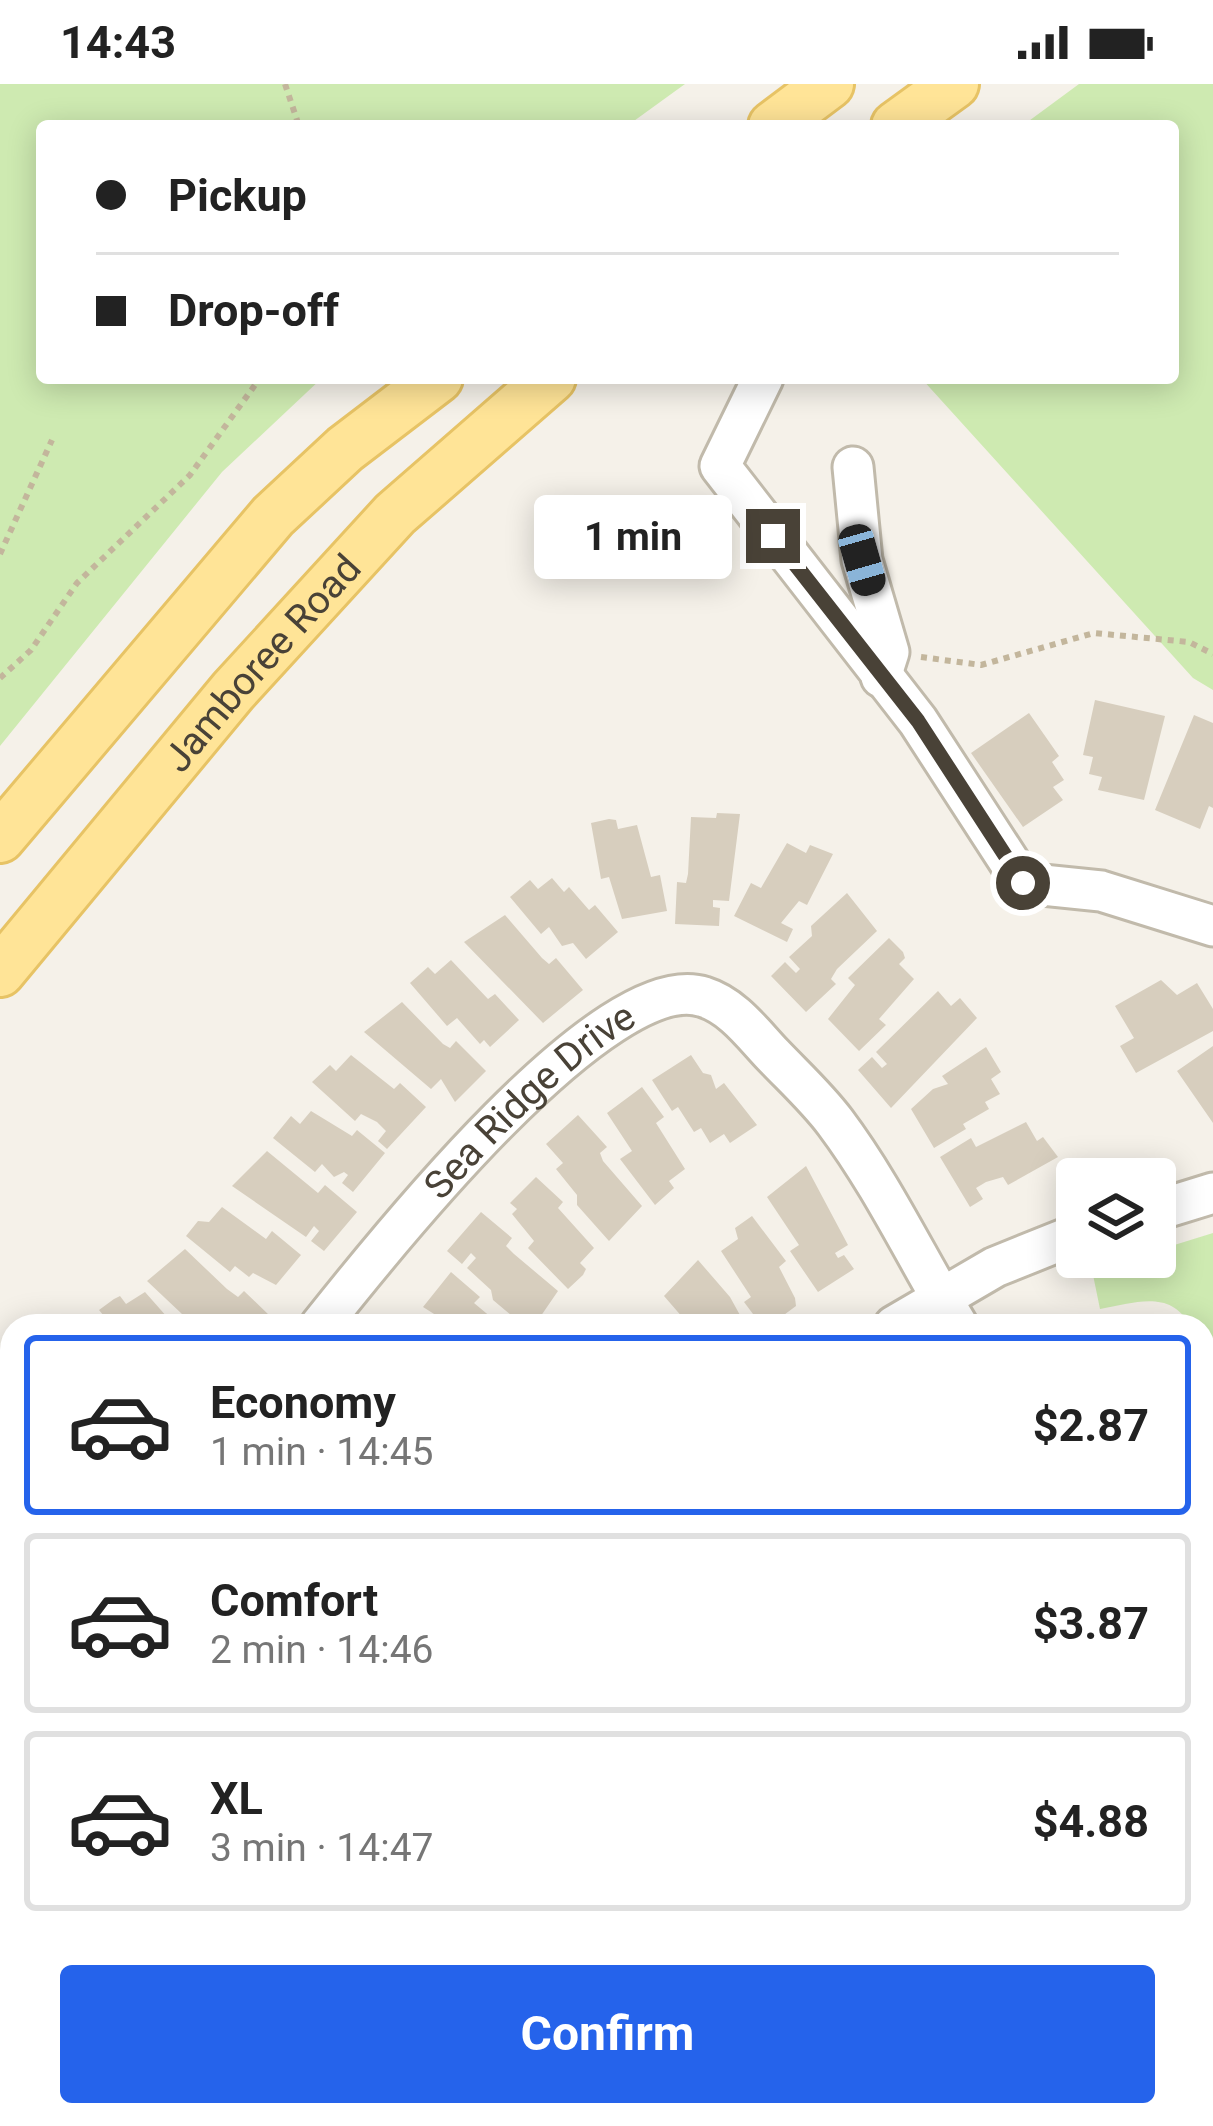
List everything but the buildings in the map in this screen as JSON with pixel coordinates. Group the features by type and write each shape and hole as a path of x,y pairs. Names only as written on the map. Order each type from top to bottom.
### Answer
{"main road":[{"path":"781,120 829,84"},
{"path":"904,120 954,84"},
{"path":"0,838 273,516 345,448 430,384"},
{"name":"Jamboree Road","path":"0,972 233,691 395,514 544,384"}],"street":[{"path":"760,384 720,466 918,721 1023,883 1101,891 1213,926"},
{"path":"853,467 862,560 889,652 881,677"},
{"name":"Sea Ridge Drive","path":"330,1314 450,1171 517,1103 629,1010 671,993 704,997 736,1015 833,1119 949,1311"},
{"path":"1176,1204 1213,1192"},
{"path":"949,1311 1056,1247"}],"path":[{"path":"285,84 297,120"},
{"path":"0,678 22,659 77,583 190,476 256,384"},
{"path":"0,554 52,440"},
{"path":"881,677 903,660 981,665 1094,633 1189,642 1213,654"},
{"path":"0,666 22,659"}],"green space":[{"path":"0,84 685,84 635,120 36,120 36,384 316,384 222,472 0,746"},
{"path":"1079,84 1213,84 1213,690 1193,678 926,384 1179,384 1179,120 1030,120"},
{"path":"1213,1233 1213,1314 1182,1314 1151,1301 1100,1309 1094,1278 1176,1278 1176,1244"}],"route":[{"path":"773,536 918,721 1023,883"}]}
